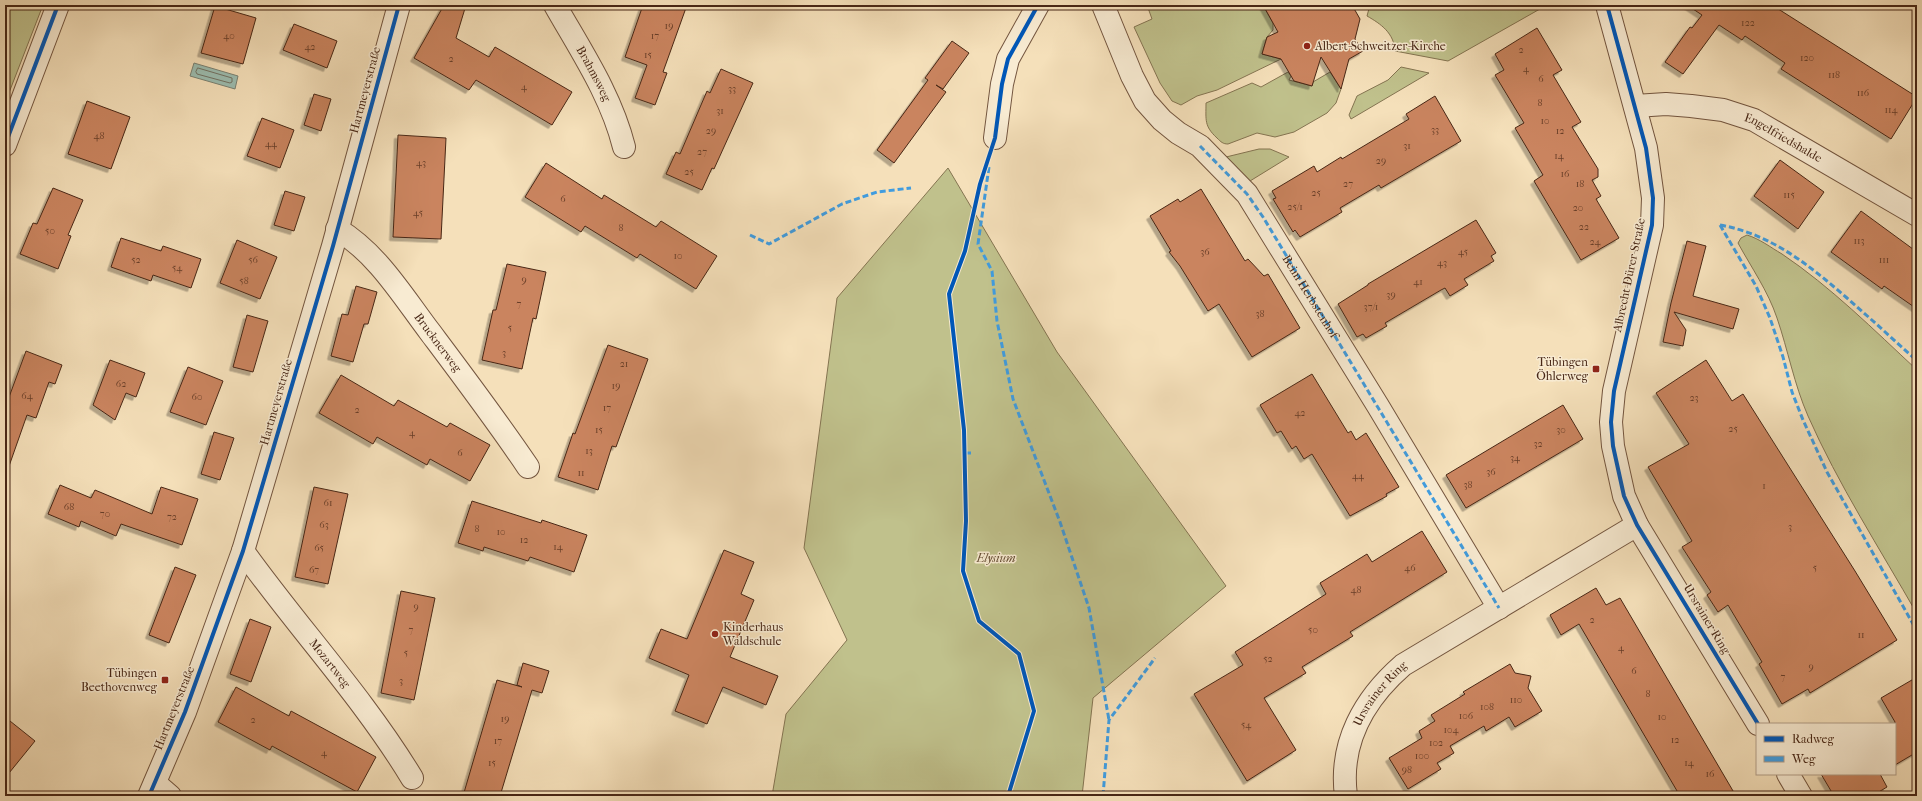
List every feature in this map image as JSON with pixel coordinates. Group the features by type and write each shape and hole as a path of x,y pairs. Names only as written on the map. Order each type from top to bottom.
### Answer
{"street":[{"path":"5,145 58,5"},
{"name":"Hartmeyerstraße","path":"158,792 185,712 244,551 337,229 399,5"},
{"name":"Brahmsweg","path":"555,5 608,99 618,125 624,147"},
{"path":"995,138 1002,84 1008,59 1038,5"},
{"name":"Beim Herbstenhof","path":"1104,5 1132,76 1145,101 1162,120 1178,133 1200,146 1247,194 1263,217 1499,608"},
{"name":"Albrecht-Dürer-Straße","path":"1607,5 1636,106 1651,174 1653,198 1652,225 1614,391 1612,422 1613,446 1624,496 1637,525"},
{"name":"Engelfriedshalde","path":"1636,106 1666,104 1691,106 1723,110 1754,120 1917,215"},
{"name":"Brucknerweg","path":"337,229 353,238 377,261 483,403 528,467"},
{"name":"Ursrainer Ring","path":"1346,796 1346,758 1351,738 1361,715 1386,680 1403,665 1637,525 1757,723"},
{"name":"Mozartweg","path":"244,551 273,592 374,720 412,778"},
{"path":"1789,775 1801,796"}],"green space":[{"path":"5,5 43,5 5,103"},
{"path":"1147,5 1271,5 1265,9 1273,23 1273,30 1267,37 1262,54 1281,59 1217,90 1197,96 1181,105 1172,101 1160,83 1134,27 1152,19"},
{"path":"1370,5 1547,5 1448,61 1395,51 1392,39 1386,30 1367,16"},
{"path":"1401,67 1429,73 1351,119 1349,115 1357,96 1388,80"},
{"path":"1288,72 1291,76 1289,80 1312,86 1313,82 1330,72 1341,89 1336,103 1327,113 1294,132 1275,137 1257,133 1225,144 1213,134 1207,122 1206,103 1252,83 1261,87"},
{"path":"1259,149 1270,149 1289,157 1250,181 1226,157"},
{"name":"Elysium","path":"948,168 1057,352 1226,586 1093,698 1082,796 772,796 786,714 847,640 804,548 837,298"},
{"path":"1747,235 1761,241 1782,254 1818,280 1852,309 1917,370 1917,614 1832,466 1808,416 1773,308 1738,243 1741,238"}],"water":[{"path":"194,63 238,76 235,89 190,76"}],"building":[{"path":"444,5 466,5 456,38 489,57 495,47 572,92 552,125 476,80 469,90 414,58"},
{"path":"643,5 687,5 663,72 667,73 655,105 635,98 647,65 625,57"},
{"name":"Albert-Schweitzer-Kirche","path":"1263,5 1352,5 1360,19 1355,39 1363,51 1349,59 1341,89 1321,57 1312,86 1294,81 1281,59 1262,54 1267,37 1278,32"},
{"path":"1687,5 1772,5 1917,97 1891,139 1781,69 1785,63 1745,36 1742,40 1719,25 1683,74 1665,62 1690,27 1692,28 1702,15"},
{"path":"215,6 256,18 243,64 201,53"},
{"path":"294,24 337,41 327,68 283,50"},
{"path":"1537,28 1562,70 1553,75 1581,122 1572,127 1598,169 1598,177 1592,180 1601,196 1596,199 1619,238 1581,260 1534,181 1543,175 1515,128 1524,123 1495,75 1504,70 1495,54"},
{"path":"952,41 969,53 943,89 936,85 946,92 894,163 877,150 928,80 925,78"},
{"path":"721,69 753,83 714,169 712,168 702,190 666,174 676,152 680,154 707,91 710,93"},
{"path":"314,94 331,99 321,131 304,125"},
{"path":"1435,96 1461,141 1381,188 1379,185 1340,208 1342,212 1300,237 1295,230 1293,232 1273,199 1276,198 1272,191 1314,166 1317,172 1341,157 1342,159 1409,119 1406,114"},
{"path":"87,101 130,117 111,169 68,154"},
{"path":"262,118 294,130 280,168 247,156"},
{"path":"398,135 446,138 441,239 393,237"},
{"path":"1780,160 1824,192 1798,229 1754,196"},
{"path":"546,163 602,199 604,195 656,227 661,221 717,256 696,289 640,254 637,258 585,226 581,232 525,197"},
{"path":"53,188 83,200 68,235 71,236 58,269 20,254 33,223 37,224"},
{"path":"1201,189 1245,261 1248,259 1264,276 1268,274 1300,328 1252,357 1219,304 1208,311 1180,266 1169,252 1171,251 1150,216 1178,199 1180,202"},
{"path":"285,191 305,197 294,231 274,225"},
{"path":"1861,211 1917,252 1917,309 1884,286 1882,289 1831,252"},
{"path":"1476,220 1496,253 1491,256 1494,261 1464,279 1468,285 1450,296 1445,288 1385,323 1387,326 1366,338 1363,334 1357,337 1338,304 1368,284"},
{"path":"121,238 161,251 163,246 201,259 191,288 153,275 151,281 111,267"},
{"path":"237,240 277,257 260,299 220,283"},
{"path":"1687,241 1706,246 1693,296 1739,309 1733,329 1674,312 1686,330 1683,346 1663,342 1671,303"},
{"path":"507,264 546,272 536,319 533,318 522,369 482,360 493,310 496,310"},
{"path":"356,286 377,292 368,324 364,324 353,362 331,356 342,314 348,315"},
{"path":"247,315 268,321 253,372 233,367"},
{"path":"608,345 648,359 616,447 612,446 598,490 558,477 573,433 575,434"},
{"path":"26,351 62,365 55,384 49,382 36,418 27,415 8,469 5,469 5,408"},
{"path":"110,360 145,373 136,397 126,393 115,420 93,405"},
{"path":"1706,360 1732,401 1743,394 1897,640 1810,693 1808,689 1782,704 1759,664 1762,662 1728,605 1718,612 1707,595 1711,592 1682,547 1692,541 1648,467 1689,444 1656,393"},
{"path":"188,367 223,381 206,425 170,412"},
{"path":"1312,374 1348,433 1351,431 1356,440 1366,433 1399,487 1386,494 1387,496 1350,516 1312,454 1304,459 1296,446 1292,449 1281,431 1277,433 1260,405"},
{"path":"341,375 394,406 398,400 447,427 450,423 490,445 470,481 430,459 427,465 377,437 373,444 319,413"},
{"path":"1563,405 1583,439 1466,508 1446,475"},
{"path":"214,432 234,438 220,480 201,474"},
{"path":"60,485 91,498 95,490 152,514 161,487 198,499 182,545 121,524 116,536 81,521 79,527 48,514"},
{"path":"314,487 348,494 328,584 295,577"},
{"path":"472,501 541,523 542,520 587,535 574,572 530,557 528,561 484,547 483,551 458,543"},
{"path":"1422,531 1447,572 1350,632 1353,636 1302,667 1306,673 1264,698 1296,750 1247,781 1194,694 1243,665 1235,652 1326,594 1320,583 1367,554 1372,562"},
{"name":"Kinderhaus Waldschule","path":"724,550 754,562 741,594 754,600 730,657 778,676 766,705 723,687 707,724 675,711 689,675 649,658 661,629 687,639"},
{"path":"175,567 196,575 169,643 149,635"},
{"path":"1596,588 1606,605 1620,598 1736,796 1680,796 1579,624 1561,635 1550,615"},
{"path":"401,591 435,598 414,700 381,693"},
{"path":"250,619 271,627 251,682 230,674"},
{"path":"523,663 549,671 542,693 532,690 500,796 463,796 497,680 522,687 517,685"},
{"path":"1510,664 1515,673 1531,676 1528,688 1542,711 1515,727 1509,717 1486,731 1484,726 1450,746 1454,753 1437,763 1441,769 1408,789 1389,758 1422,738 1419,731 1435,721 1431,715 1465,694 1463,692"},
{"path":"1917,677 1917,752 1896,764 1896,723 1881,698"},
{"path":"236,687 289,716 291,711 376,757 357,792 272,746 270,750 218,722"},
{"path":"5,717 35,741 5,778"},
{"path":"1822,775 1881,775 1887,787 1872,796 1834,796"}],"marked path":[{"path":"1200,146 1247,194 1263,217 1499,608"},
{"path":"989,167 978,244 992,271 997,321 1013,399 1060,522 1089,608 1109,720"},
{"path":"750,235 769,244 842,204 877,192 911,188"},
{"path":"1720,225 1756,286 1770,318 1783,357 1792,392 1827,472 1917,631"},
{"path":"1720,225 1739,229 1773,243 1804,263 1847,298 1917,361"},
{"path":"965,453 974,453"},
{"path":"1103,796 1109,720 1155,658"}],"cycle path":[{"path":"5,145 58,5"},
{"path":"149,796 185,712 243,551 333,246 399,5"},
{"path":"1008,796 1034,711 1019,654 979,621 963,571 966,521 964,430 949,294 965,251 980,184 995,138 1002,84 1008,59 1038,5"},
{"path":"1607,5 1646,148 1653,198 1652,225 1614,391 1611,422 1613,446 1624,496 1637,525 1757,723"}],"place":[{"name":"Albert-Schweitzer-Kirche","path":"1307,46"},
{"name":"Tübingen Öhlerweg","path":"1596,369"},
{"name":"Kinderhaus Waldschule","path":"715,634"},
{"name":"Tübingen Beethovenweg","path":"165,680"}]}
